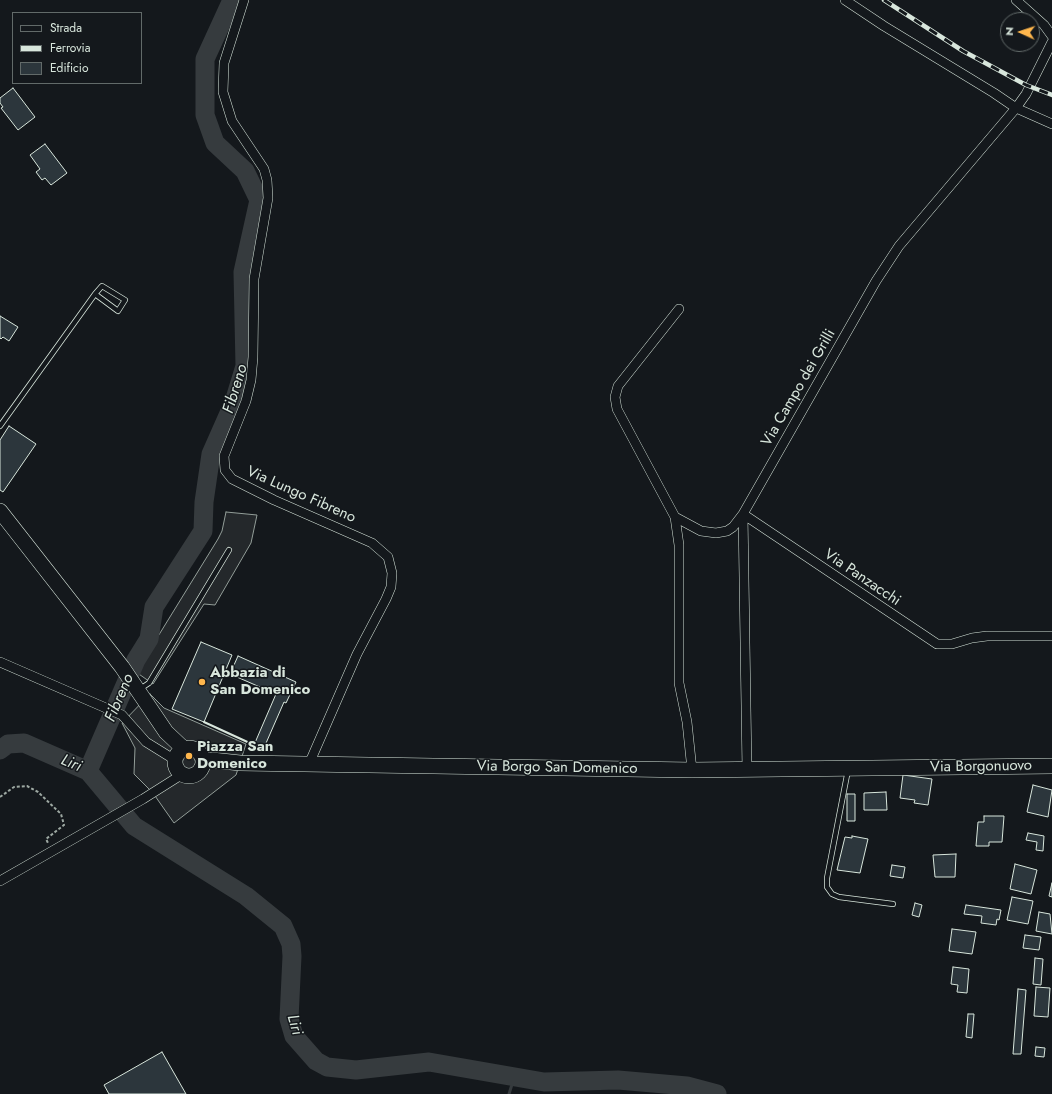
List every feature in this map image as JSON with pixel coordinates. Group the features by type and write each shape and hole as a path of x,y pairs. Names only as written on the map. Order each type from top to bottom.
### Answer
{"main road":[{"path":"0,511 136,687 166,732 179,755 176,769 181,775 190,777 198,773 203,761 197,750 179,755"},
{"name":"Via Borgo San Domenico","path":"203,761 212,760 240,763 692,770 911,768"},
{"name":"Via Borgonuovo","path":"911,768 1052,766"}],"street":[{"name":"Via Lungo Fibreno","path":"244,0 224,63 223,92 232,121 264,170 267,180 268,198 254,279 254,356 251,380 246,401 224,456 225,470 232,479 274,500 372,543 388,557 392,573 391,587 386,599 362,644 309,764"},
{"path":"845,0 890,30 1016,108 1052,124"},
{"path":"1016,0 1044,25 1052,36"},
{"name":"Via Campo dei Grilli","path":"743,514 887,262 1016,108 1026,94 1052,42"},
{"path":"679,309 618,386 615,397 617,409 674,517 679,552 679,683 687,726 692,770"},
{"path":"674,517 701,531 716,533 727,531 733,527 743,514"},
{"path":"743,514 748,770"},
{"name":"Via Panzacchi","path":"743,514 934,642 948,644 986,636 1052,636"},
{"path":"0,662 122,715 146,742 179,755"},
{"path":"0,881 143,799 181,775"}],"lane":[{"path":"0,426 95,294 102,286 125,300 118,311 95,294"},
{"path":"136,687 149,683 230,550"},
{"path":"849,769 827,878 827,887 832,894 839,897 893,904"}],"path":[{"path":"0,797 14,787 27,786 38,792 61,814 64,825 46,839 53,851"}],"shaded area":[{"path":"226,512 257,515 251,543 215,605 204,604 153,684 136,672 218,539 222,531"},
{"name":"Piazza San Domenico","path":"150,694 164,708 246,744 236,775 174,823 153,793 134,774 135,748 122,723"}],"building":[{"path":"13,88 35,117 18,130 1,108 3,107 0,103 0,98"},
{"path":"45,144 67,173 51,185 45,178 42,180 36,172 40,169 30,155"},
{"path":"0,316 18,327 9,341 3,337 1,339 0,338"},
{"path":"9,426 36,444 3,492 0,490 0,440"},
{"name":"Abbazia di San Domenico","path":"201,642 232,655 204,722 172,709"},
{"path":"238,656 296,682 286,703 284,702 263,750 254,745 276,694 230,674"},
{"path":"903,775 932,779 928,805 914,803 915,800 900,798"},
{"path":"1033,785 1052,790 1048,817 1027,812"},
{"path":"886,792 887,810 864,810 864,793"},
{"path":"847,794 855,794 855,821 847,821"},
{"path":"984,816 1004,816 1002,842 989,842 989,846 976,846 978,822 984,822"},
{"path":"1028,833 1044,836 1043,851 1036,850 1037,842 1026,840"},
{"path":"852,836 868,839 860,873 837,870 845,837 852,838"},
{"path":"956,854 955,877 935,877 933,855"},
{"path":"1015,864 1037,870 1031,894 1010,889"},
{"path":"892,865 905,867 903,878 890,876"},
{"path":"1052,883 1052,897 1049,896"},
{"path":"1012,897 1033,901 1028,924 1007,920"},
{"path":"915,903 922,905 919,917 912,915"},
{"path":"966,905 1001,910 999,920 997,919 996,925 981,923 982,916 964,914"},
{"path":"1039,912 1050,914 1052,934 1036,931"},
{"path":"952,929 976,932 972,954 949,951"},
{"path":"1025,935 1041,937 1039,950 1023,948"},
{"path":"1035,958 1043,959 1041,985 1033,984"},
{"path":"953,967 969,969 967,993 957,992 958,985 951,984"},
{"path":"1036,987 1050,988 1048,1017 1034,1016"},
{"path":"1018,989 1026,990 1021,1054 1013,1054"},
{"path":"968,1014 974,1014 972,1038 966,1037"},
{"path":"1036,1047 1045,1048 1044,1057 1035,1056"},
{"path":"162,1052 186,1094 109,1094 104,1085"}],"waterway":[{"name":"Fibreno","path":"88,771 136,660 149,639 154,607 203,531 204,502 211,454 234,402 245,366 243,272 259,200 245,171 215,143 205,115 205,59 232,0"},
{"name":"Liri","path":"0,750 8,744 24,743 88,771 134,826 246,896 283,926 291,944 292,956 289,1019 294,1036 316,1061 327,1067 356,1070 429,1062 544,1082 618,1080 687,1086 717,1094"},
{"path":"509,1094 514,1078"}],"railway":[{"path":"884,0 963,51 1026,85 1052,95"}],"wall":[{"path":"204,722 254,745"}],"place":[{"name":"Abbazia di San Domenico","path":"202,682"},
{"name":"Piazza San Domenico","path":"189,756"}]}
